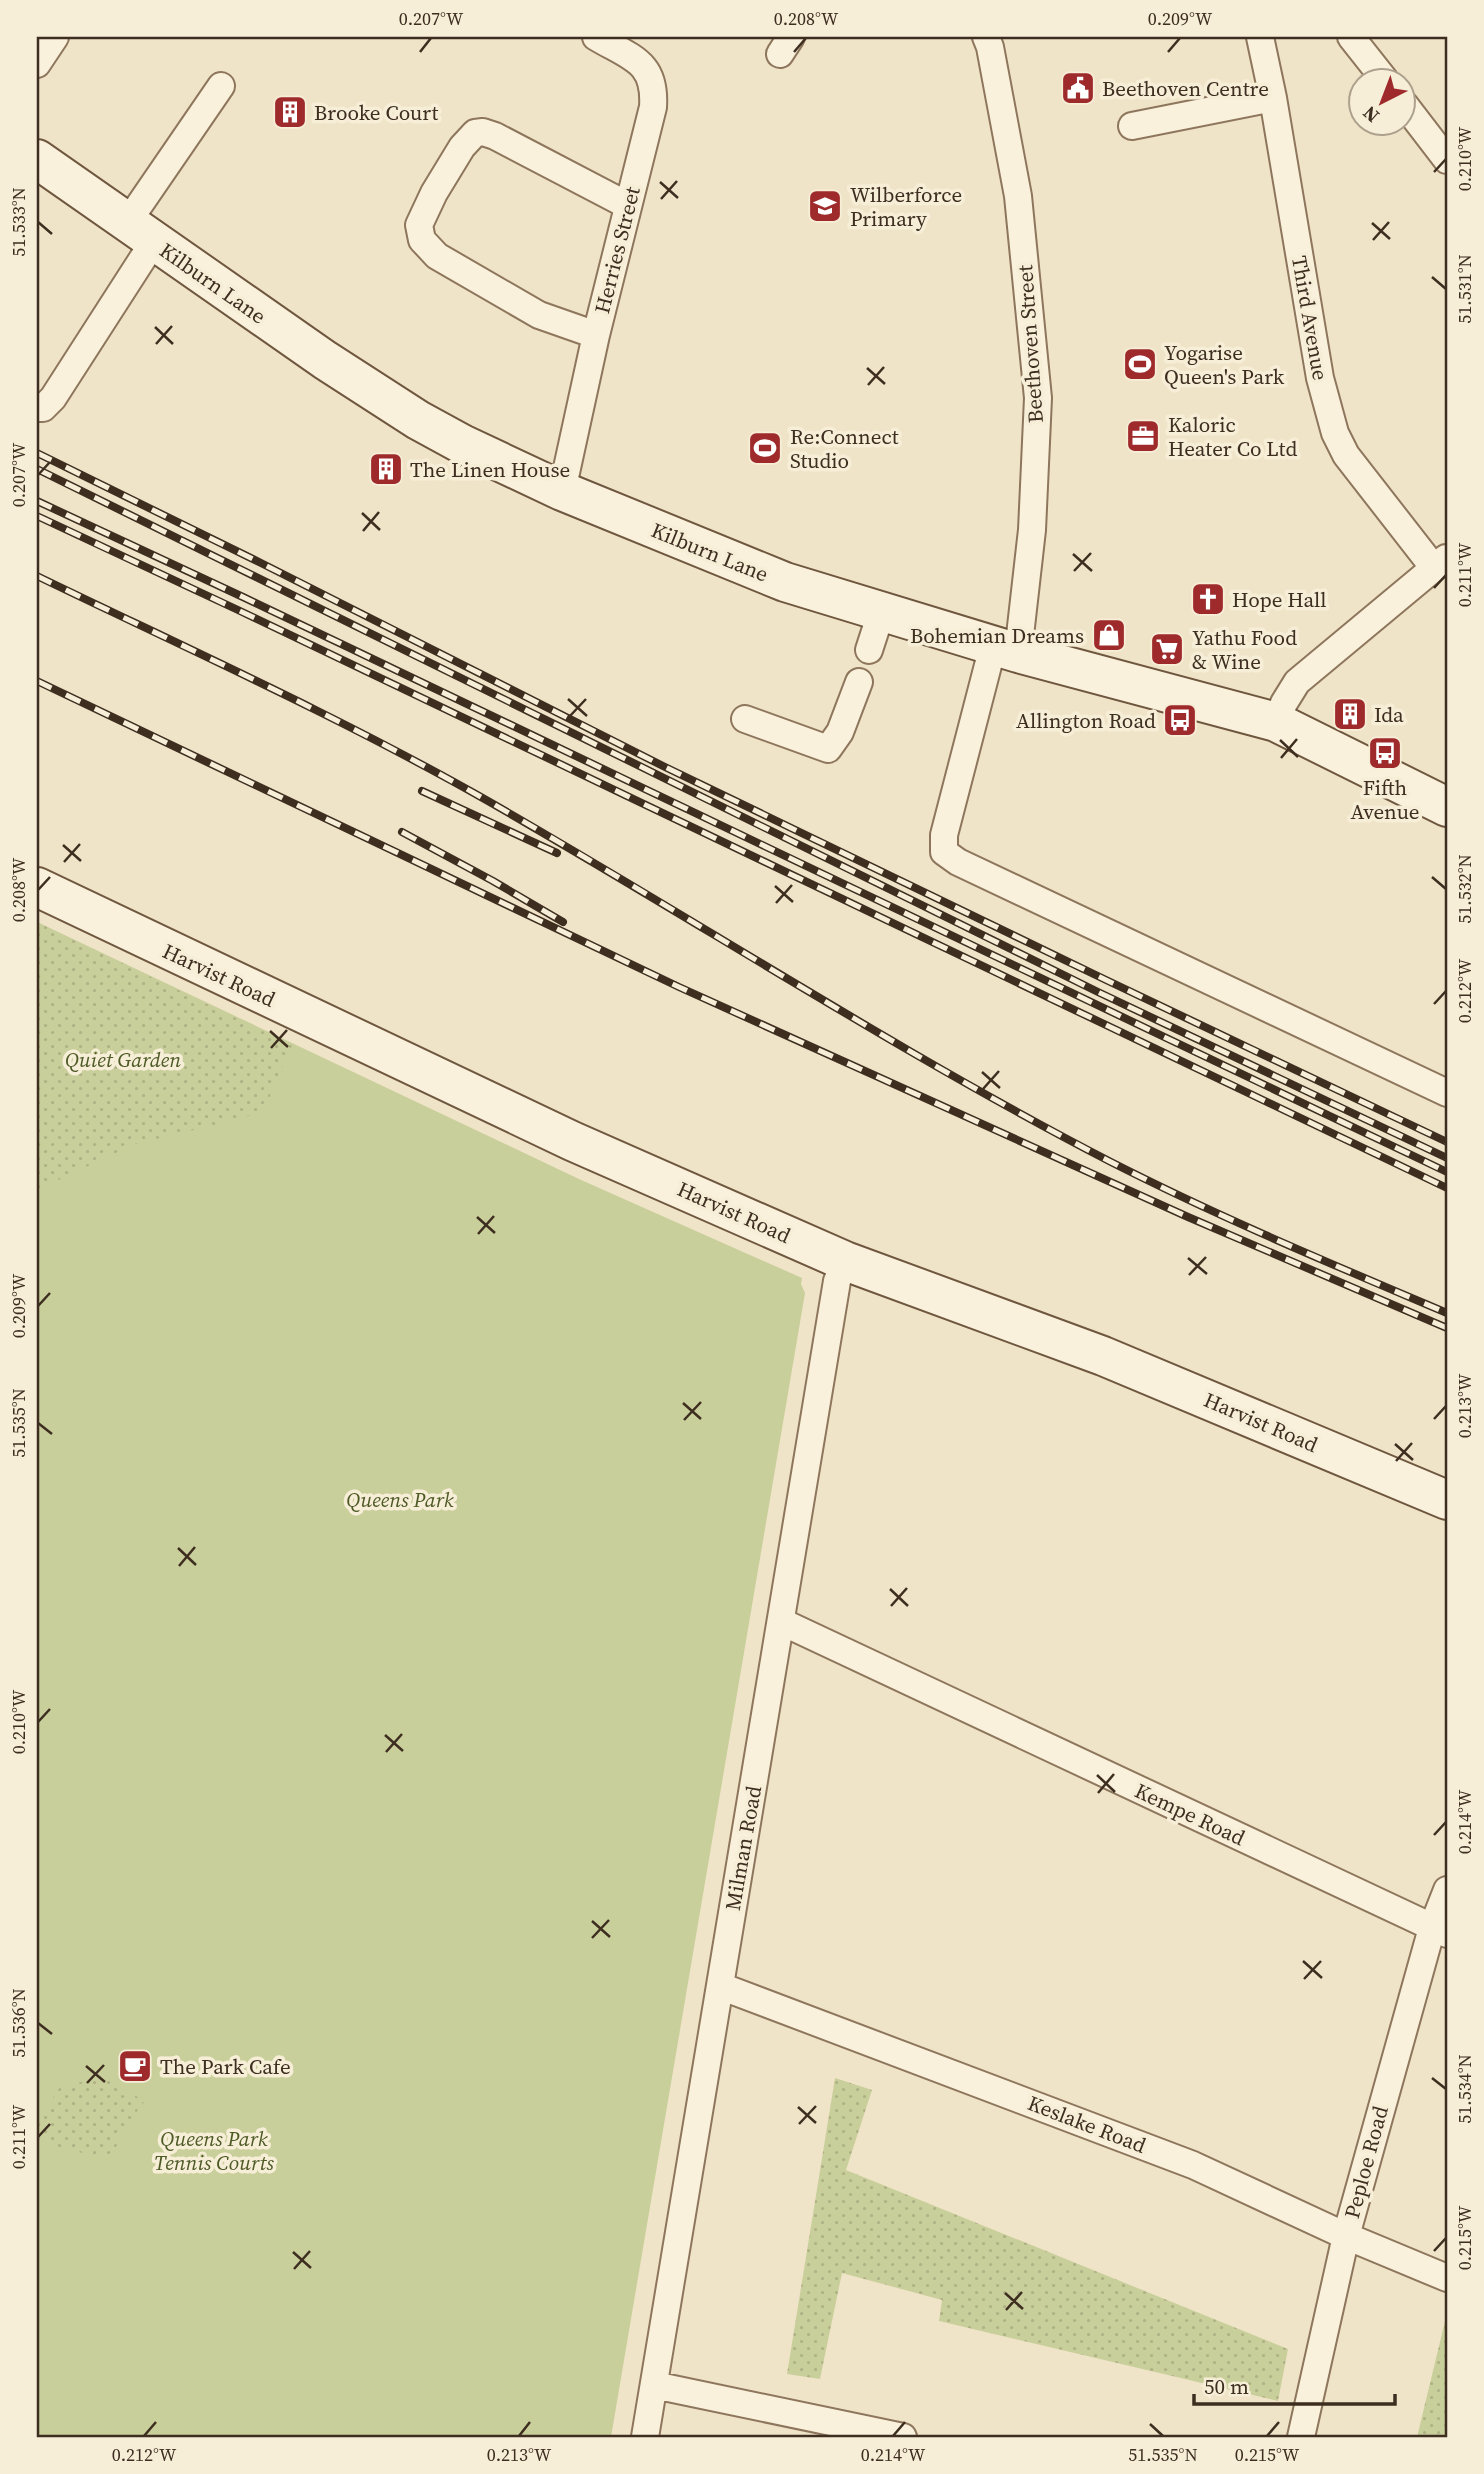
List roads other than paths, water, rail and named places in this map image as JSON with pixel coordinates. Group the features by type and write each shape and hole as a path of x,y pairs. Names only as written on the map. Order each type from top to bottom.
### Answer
{"main road":[{"name":"Kilburn Lane","path":"37,159 325,360 418,420 562,491 785,582 1006,650 1276,722 1447,807"},
{"name":"Harvist Road","path":"37,887 572,1140 845,1261 1103,1356 1447,1500"}],"street":[{"path":"37,64 55,37"},
{"name":"Herries Street","path":"562,491 596,335 653,107 654,89 651,76 641,64 596,37"},
{"name":"Beethoven Street","path":"986,37 1018,196 1038,398 1032,530 1006,650"},
{"name":"Third Avenue","path":"1260,37 1273,98 1320,378 1335,433 1346,455 1441,562"},
{"path":"1351,37 1374,66"},
{"path":"37,408 43,408 53,398 221,86"},
{"path":"1132,126 1273,98"},
{"path":"1418,122 1447,160"},
{"path":"596,335 539,315 437,256 422,240 418,232 419,225 434,193 462,147 475,133 483,132 495,135 627,205"},
{"path":"1276,722 1297,682 1441,562"},
{"path":"869,650 881,613"},
{"path":"1006,650 944,835 944,852 958,862 1447,1093"},
{"path":"745,719 828,749 840,732 859,682"},
{"name":"Milman Road","path":"645,2437 837,1281 845,1261"},
{"name":"Kempe Road","path":"782,1622 1439,1931"},
{"name":"Peploe Road","path":"1301,2437 1346,2236 1439,1931 1447,1890"},
{"name":"Keslake Road","path":"720,1986 1193,2165 1346,2236 1447,2278"},
{"path":"654,2385 903,2437"}],"railway":[{"path":"37,453 665,767 1447,1142"},
{"path":"37,469 1098,992 1447,1158"},
{"path":"37,501 1447,1172"},
{"path":"37,516 1447,1188"},
{"path":"37,576 433,770 953,1076 1111,1162 1236,1222 1447,1313"},
{"path":"37,681 679,987 1188,1217 1447,1328"},
{"path":"422,791 557,853"},
{"path":"402,832 563,922"}],"place":[{"name":"Beethoven Centre","path":"1078,88"},
{"name":"Brooke Court","path":"290,112"},
{"name":"Wilberforce Primary","path":"825,206"},
{"name":"Yogarise Queen's Park","path":"1140,364"},
{"name":"Kaloric Heater Co Ltd","path":"1143,436"},
{"name":"Re:Connect Studio","path":"765,448"},
{"name":"The Linen House","path":"386,469"},
{"name":"Hope Hall","path":"1208,599"},
{"name":"Bohemian Dreams","path":"1109,635"},
{"name":"Yathu Food & Wine","path":"1167,649"},
{"name":"Ida","path":"1350,714"},
{"name":"Allington Road","path":"1180,720"},
{"name":"Fifth Avenue","path":"1385,753"},
{"name":"The Park Cafe","path":"135,2066"}],"park label":[{"name":"Quiet Garden","path":"123,1059"},
{"name":"Queens Park","path":"400,1499"},
{"name":"Queens Park Tennis Courts","path":"214,2150"}]}
